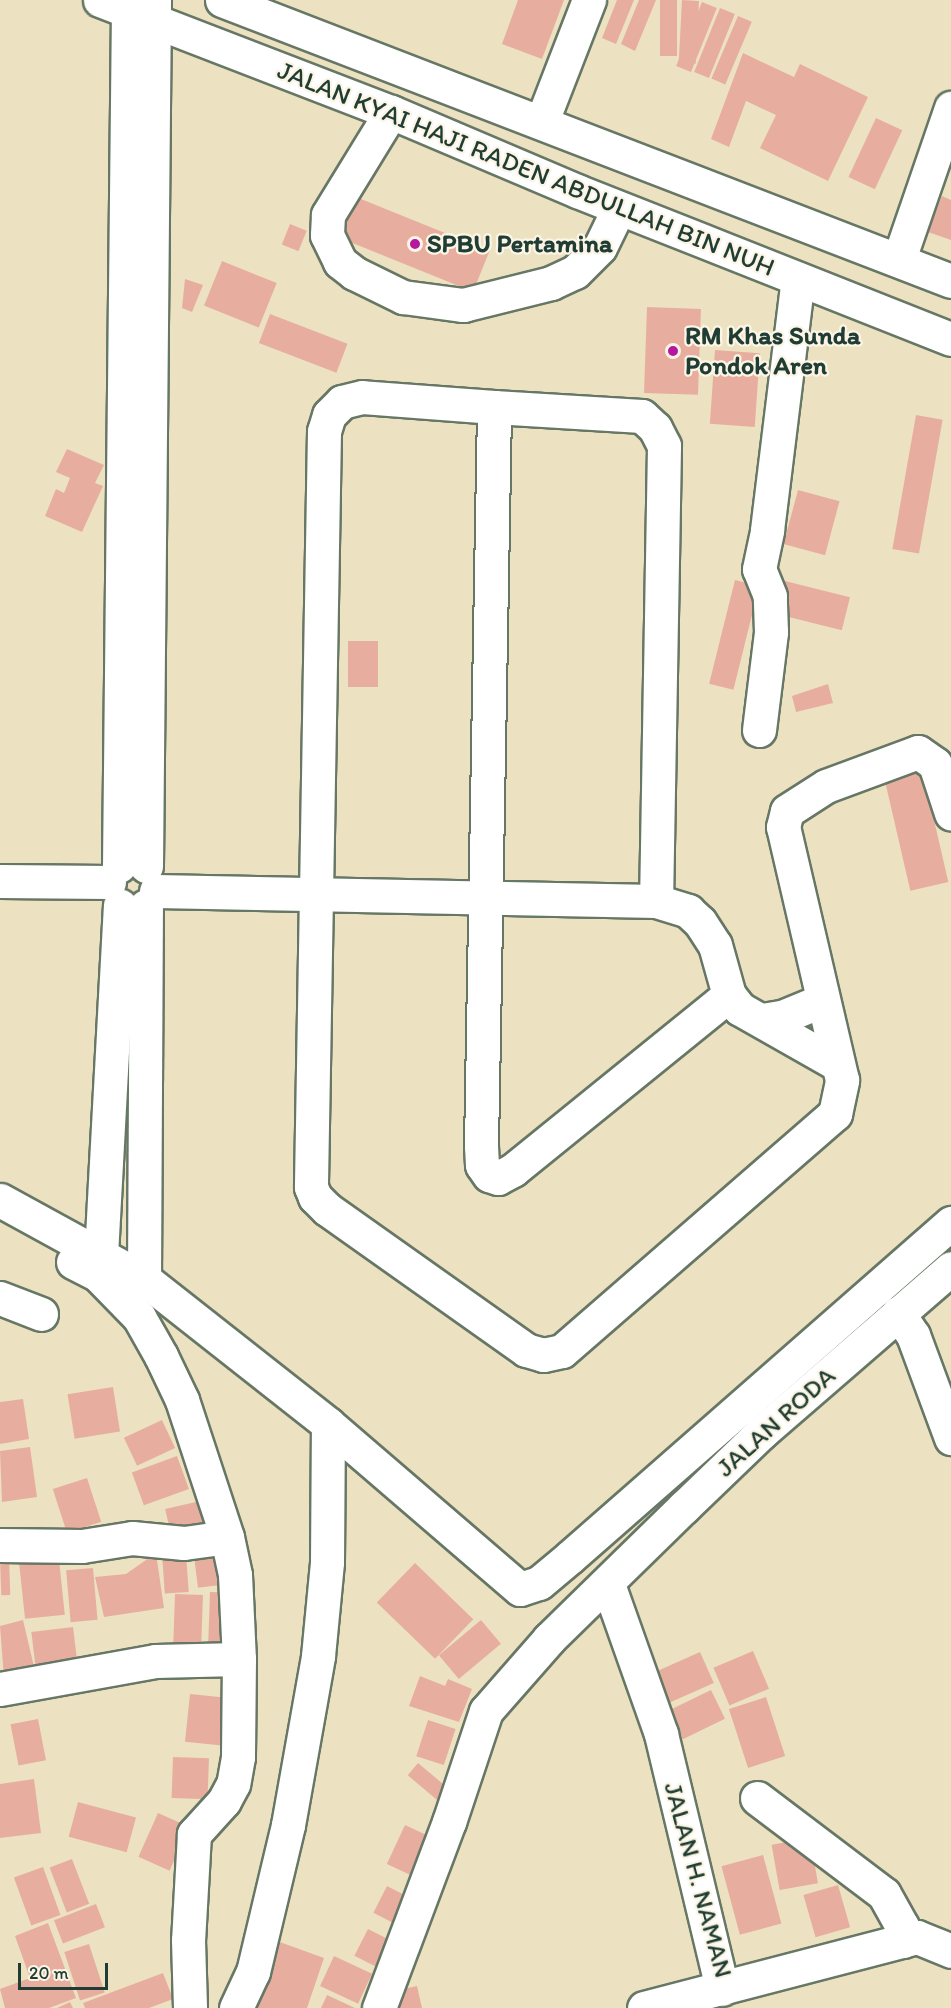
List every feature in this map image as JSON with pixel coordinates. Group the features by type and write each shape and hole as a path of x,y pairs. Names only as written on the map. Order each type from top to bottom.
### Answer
{"main road":[{"name":"JALAN KYAI HAJI RADEN ABDULLAH BIN NUH","path":"222,0 542,121 951,281"},
{"path":"542,121 589,0"},
{"name":"JALAN KYAI HAJI RADEN ABDULLAH BIN NUH","path":"132,6 619,208 951,339"},
{"path":"132,6 133,886 144,1279"},
{"path":"899,259 951,108"},
{"path":"391,112 328,215 327,235 340,262 354,273 403,297 463,306 551,283 575,272 600,246 619,208"},
{"path":"759,730 771,632 770,596 759,569 767,530 798,279"},
{"path":"656,901 664,446 656,428 642,416 362,397 342,402 329,415 324,431 314,894 311,1186 315,1197 420,1278 526,1350 543,1355 562,1351 830,1119 841,1094 837,1064 783,827 787,811 826,786 918,752 935,764 951,813"},
{"path":"494,407 488,898 481,1146 482,1165 489,1175 498,1178 513,1170 729,995"},
{"path":"0,881 314,894 656,901 688,911 700,922 715,945 729,995 740,1009 837,1064"},
{"path":"101,1255 133,886"},
{"path":"762,1020 782,1017 823,1000"},
{"path":"0,1200 144,1279 328,1424 520,1589 539,1583 570,1557 951,1222"},
{"path":"0,1219 98,1275 139,1317 182,1400 227,1537 235,1575 240,1729 234,1784 224,1801 194,1834 188,1940 190,2008"},
{"name":"JALAN RODA","path":"378,2008 449,1822 486,1711 549,1639 753,1441 903,1319 951,1268"},
{"path":"0,1298 41,1314"},
{"path":"903,1319 951,1438"},
{"path":"212,2008 224,2003 235,2008 253,1972 288,1825 318,1656 327,1562 328,1424"},
{"path":"0,1545 82,1546 132,1538 184,1543 227,1537"},
{"name":"JALAN H. NAMAN","path":"608,1584 661,1734 722,1989 903,1941 926,1938 951,1951"},
{"path":"0,1689 155,1661 239,1659"},
{"path":"757,1798 884,1894 902,1926 903,1941"},
{"path":"644,2008 722,1989"}],"building":[{"path":"518,0 564,0 542,59 502,44"},
{"path":"617,0 634,0 616,44 602,38"},
{"path":"639,0 656,0 635,51 621,44"},
{"path":"660,0 677,0 677,56 660,56"},
{"path":"682,0 699,1 696,64 679,63"},
{"path":"702,2 717,8 691,72 676,66"},
{"path":"720,8 735,14 709,78 694,72"},
{"path":"738,16 752,22 725,84 711,79"},
{"path":"743,53 794,77 800,64 868,97 828,181 760,148 776,115 746,101 729,147 711,139"},
{"path":"876,118 902,130 875,189 849,177"},
{"path":"942,196 951,200 951,240 928,232"},
{"name":"SPBU Pertamina","path":"356,197 490,251 473,292 340,238"},
{"path":"290,224 307,231 298,251 282,244"},
{"path":"222,261 277,283 259,328 204,306"},
{"path":"185,279 203,285 192,312 182,308"},
{"name":"RM Khas Sunda Pondok Aren","path":"647,307 701,309 698,395 644,393"},
{"path":"270,314 347,344 336,373 259,343"},
{"path":"715,350 760,353 755,427 710,424"},
{"path":"916,415 943,420 919,554 892,549"},
{"path":"67,449 104,465 95,483 103,486 82,532 45,516 56,489 64,493 70,478 56,472"},
{"path":"798,490 840,501 825,555 784,544"},
{"path":"735,580 759,586 733,690 709,684"},
{"path":"785,581 850,597 842,630 777,614"},
{"path":"348,641 378,641 378,687 348,687"},
{"path":"828,684 833,703 796,712 792,696"},
{"path":"922,768 948,882 910,891 884,777"},
{"path":"113,1387 120,1431 75,1439 68,1394"},
{"path":"23,1399 29,1439 0,1444 0,1402"},
{"path":"162,1420 175,1448 137,1466 124,1438"},
{"path":"30,1447 37,1497 2,1502 0,1451"},
{"path":"177,1456 189,1489 144,1505 132,1472"},
{"path":"87,1478 101,1522 67,1533 53,1489"},
{"path":"209,1499 215,1526 171,1536 165,1509"},
{"path":"218,1546 223,1585 198,1588 193,1549"},
{"path":"58,1550 65,1615 25,1619 18,1554"},
{"path":"156,1553 164,1608 104,1617 95,1577 126,1574"},
{"path":"186,1553 189,1592 165,1594 162,1555"},
{"path":"0,1558 9,1558 10,1595 1,1595"},
{"path":"415,1563 473,1619 435,1659 377,1603"},
{"path":"93,1568 98,1620 71,1622 66,1570"},
{"path":"210,1592 233,1593 231,1648 208,1647"},
{"path":"175,1594 203,1595 201,1652 173,1651"},
{"path":"23,1620 35,1671 4,1678 0,1626"},
{"path":"481,1620 501,1644 459,1679 439,1655"},
{"path":"73,1627 78,1666 36,1671 31,1632"},
{"path":"753,1651 769,1689 729,1706 713,1668"},
{"path":"700,1652 714,1683 670,1703 656,1672"},
{"path":"420,1676 445,1686 448,1679 472,1689 459,1722 409,1706"},
{"path":"711,1690 725,1719 683,1739 669,1711"},
{"path":"190,1694 227,1698 222,1746 185,1742"},
{"path":"766,1697 785,1756 748,1768 729,1709"},
{"path":"38,1719 46,1760 19,1766 11,1724"},
{"path":"428,1720 456,1729 444,1765 416,1756"},
{"path":"173,1757 209,1758 208,1799 172,1798"},
{"path":"418,1763 447,1787 437,1800 408,1775"},
{"path":"34,1779 41,1833 0,1838 0,1784"},
{"path":"78,1802 136,1818 127,1852 69,1837"},
{"path":"158,1813 189,1827 170,1871 138,1857"},
{"path":"405,1825 439,1841 421,1880 387,1864"},
{"path":"810,1838 818,1883 780,1890 772,1845"},
{"path":"763,1855 781,1924 740,1935 721,1866"},
{"path":"72,1859 89,1904 67,1912 50,1868"},
{"path":"43,1867 60,1915 31,1926 14,1878"},
{"path":"838,1885 850,1927 816,1937 803,1895"},
{"path":"387,1886 413,1899 399,1926 373,1913"},
{"path":"96,1904 105,1927 63,1943 54,1920"},
{"path":"48,1923 76,1998 49,2008 5,2008 0,1989 30,1978 15,1936"},
{"path":"368,1929 390,1940 377,1967 354,1956"},
{"path":"277,1941 324,1958 307,2008 254,2008"},
{"path":"89,1944 105,1993 80,2001 64,1952"},
{"path":"334,1956 372,1974 358,2004 320,1986"},
{"path":"163,1973 173,1999 149,2008 85,2008 83,2003"},
{"path":"417,1986 422,2008 395,2008 390,1992"},
{"path":"327,1995 355,2008 321,2008"},
{"path":"70,2002 73,2008 57,2008"}],"place":[{"name":"SPBU Pertamina","path":"415,244"},
{"name":"RM Khas Sunda Pondok Aren","path":"673,351"}]}
